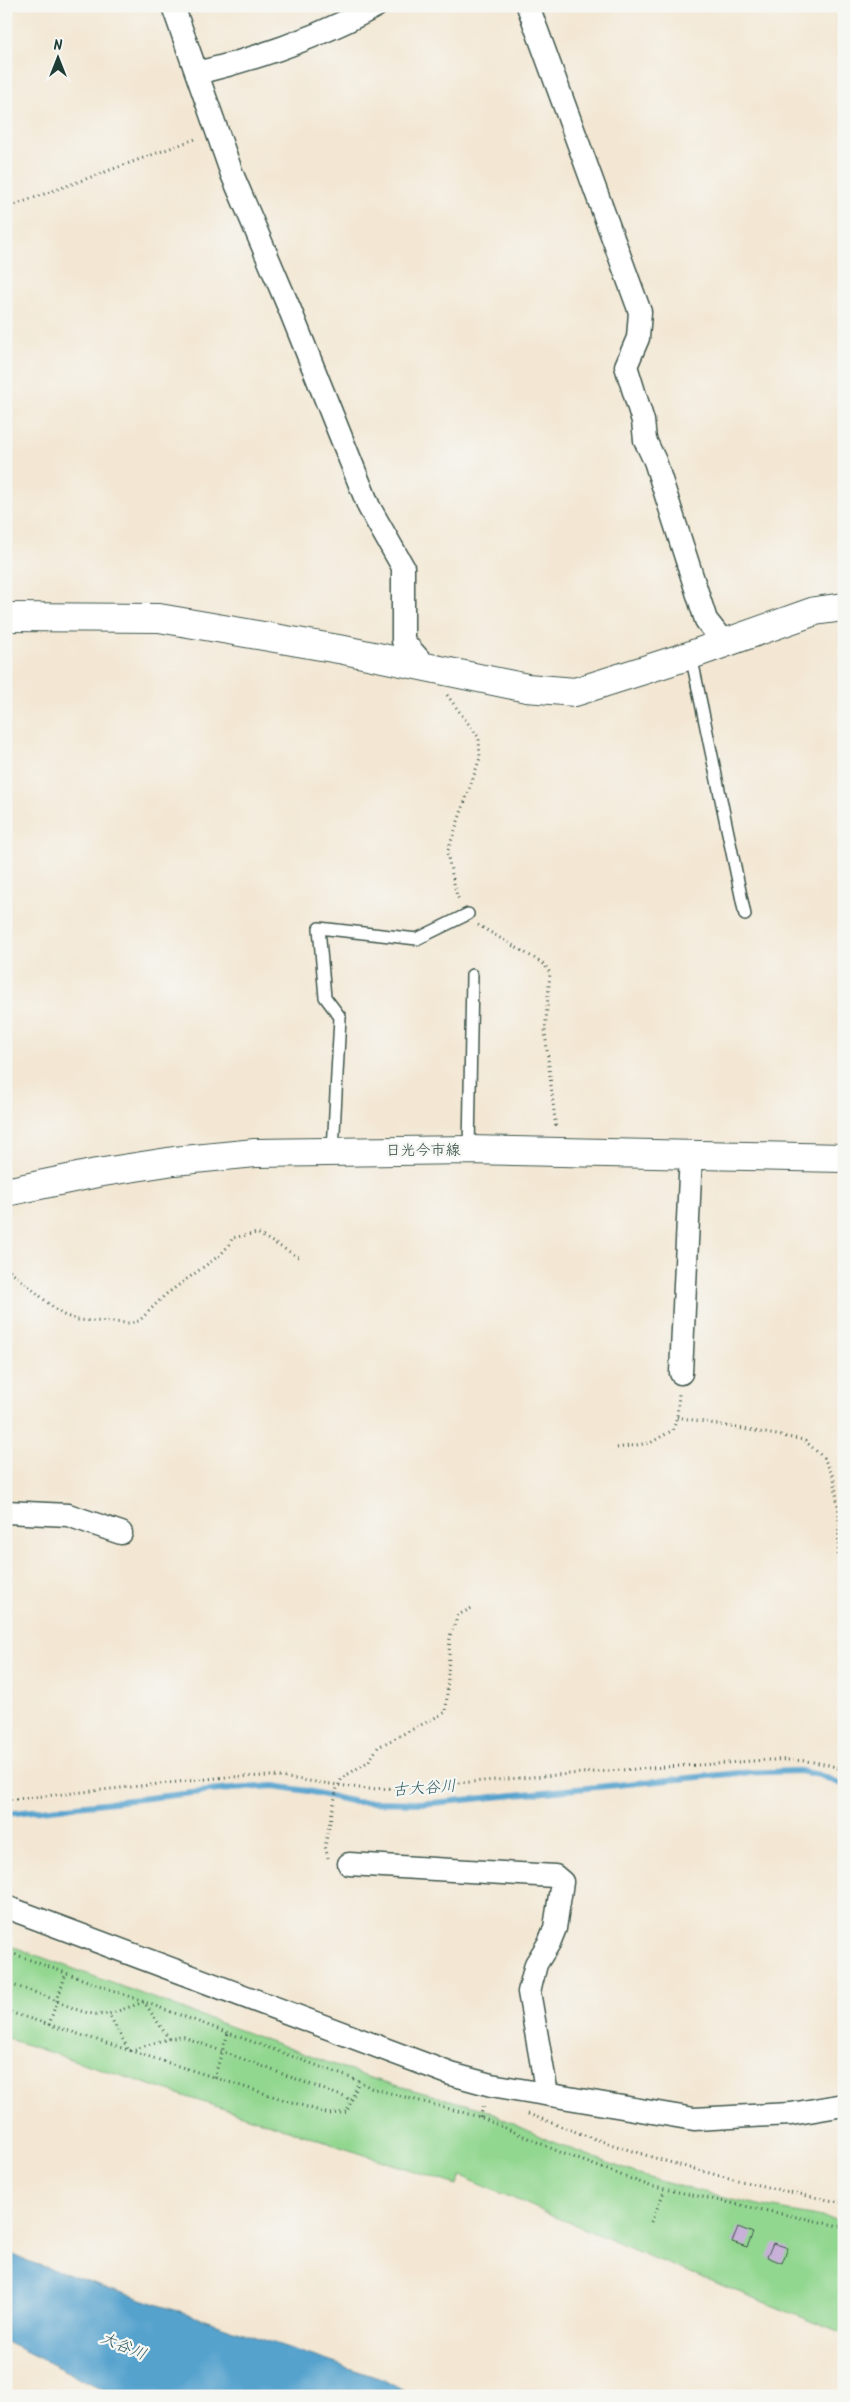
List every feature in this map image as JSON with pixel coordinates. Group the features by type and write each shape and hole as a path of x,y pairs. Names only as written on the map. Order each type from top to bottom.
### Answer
{"street":[{"path":"173,6 232,174 290,310 369,507 403,567 403,641 427,668"},
{"path":"197,73 289,46 341,25 376,6"},
{"path":"528,6 640,312 638,338 626,366 643,421 645,440 655,462 706,620 725,644"},
{"path":"6,617 159,618 344,650 527,688 575,692 691,656 815,612 844,607"},
{"name":"日光今市線","path":"6,1192 97,1173 174,1161 254,1153 333,1150 469,1150 844,1158"},
{"path":"681,1373 691,1154"},
{"path":"6,1512 68,1515 121,1533"},
{"path":"349,1864 555,1876 562,1882 555,1928 549,1943 536,1964 529,1992 548,2094"},
{"path":"6,1907 451,2074 491,2085 694,2119 791,2114 844,2105"}],"lane":[{"path":"691,656 745,915"},
{"path":"333,1150 340,1018 325,997 319,928 417,939 468,914"},
{"path":"469,1150 472,975"}],"path":[{"path":"6,208 217,131"},
{"path":"427,668 478,738 480,758 448,852 457,896 474,923 544,964 550,973 545,1032 559,1152"},
{"path":"6,1267 61,1314 77,1320 129,1323 139,1320 165,1296 220,1255 230,1244 232,1238 257,1233 300,1258"},
{"path":"617,1448 650,1443 673,1430 677,1417 681,1373"},
{"path":"677,1417 804,1440 824,1458 834,1478 839,1514 838,1558 844,1559"},
{"path":"349,1864 328,1859 325,1846 337,1788 342,1778 369,1761 378,1747 446,1712 450,1636 458,1615 474,1607"},
{"path":"6,1800 226,1777 273,1776 367,1789 614,1770 785,1760 826,1763 844,1770"},
{"path":"6,1951 359,2081 371,2088 480,2116 562,2153 665,2190 844,2227"},
{"path":"49,2025 66,1973"},
{"path":"6,1982 57,2001 69,2008 99,2015 109,2014 144,2002"},
{"path":"144,2002 169,2039"},
{"path":"6,2011 329,2114 347,2112 359,2081"},
{"path":"109,2014 129,2051"},
{"path":"214,2078 228,2033"},
{"path":"129,2051 169,2039 184,2037 352,2100"},
{"path":"548,2094 542,2119 625,2150 739,2182 844,2203"},
{"path":"480,2116 486,2102"},
{"path":"650,2222 665,2190"}],"green space":[{"path":"6,1944 370,2078 483,2109 548,2140 643,2176 763,2206 844,2221 844,2334 648,2256 461,2176 457,2185 6,2038"}],"water":[{"name":"大谷川","path":"6,2251 24,2260 382,2379 413,2396 117,2396 6,2342"}],"building":[{"path":"738,2227 753,2233 747,2247 732,2242"},
{"path":"773,2243 788,2248 782,2263 767,2257"}],"waterway":[{"name":"古大谷川","path":"6,1814 219,1790 274,1786 308,1791 355,1802 433,1803 740,1773 800,1771 819,1775 844,1785"}]}
